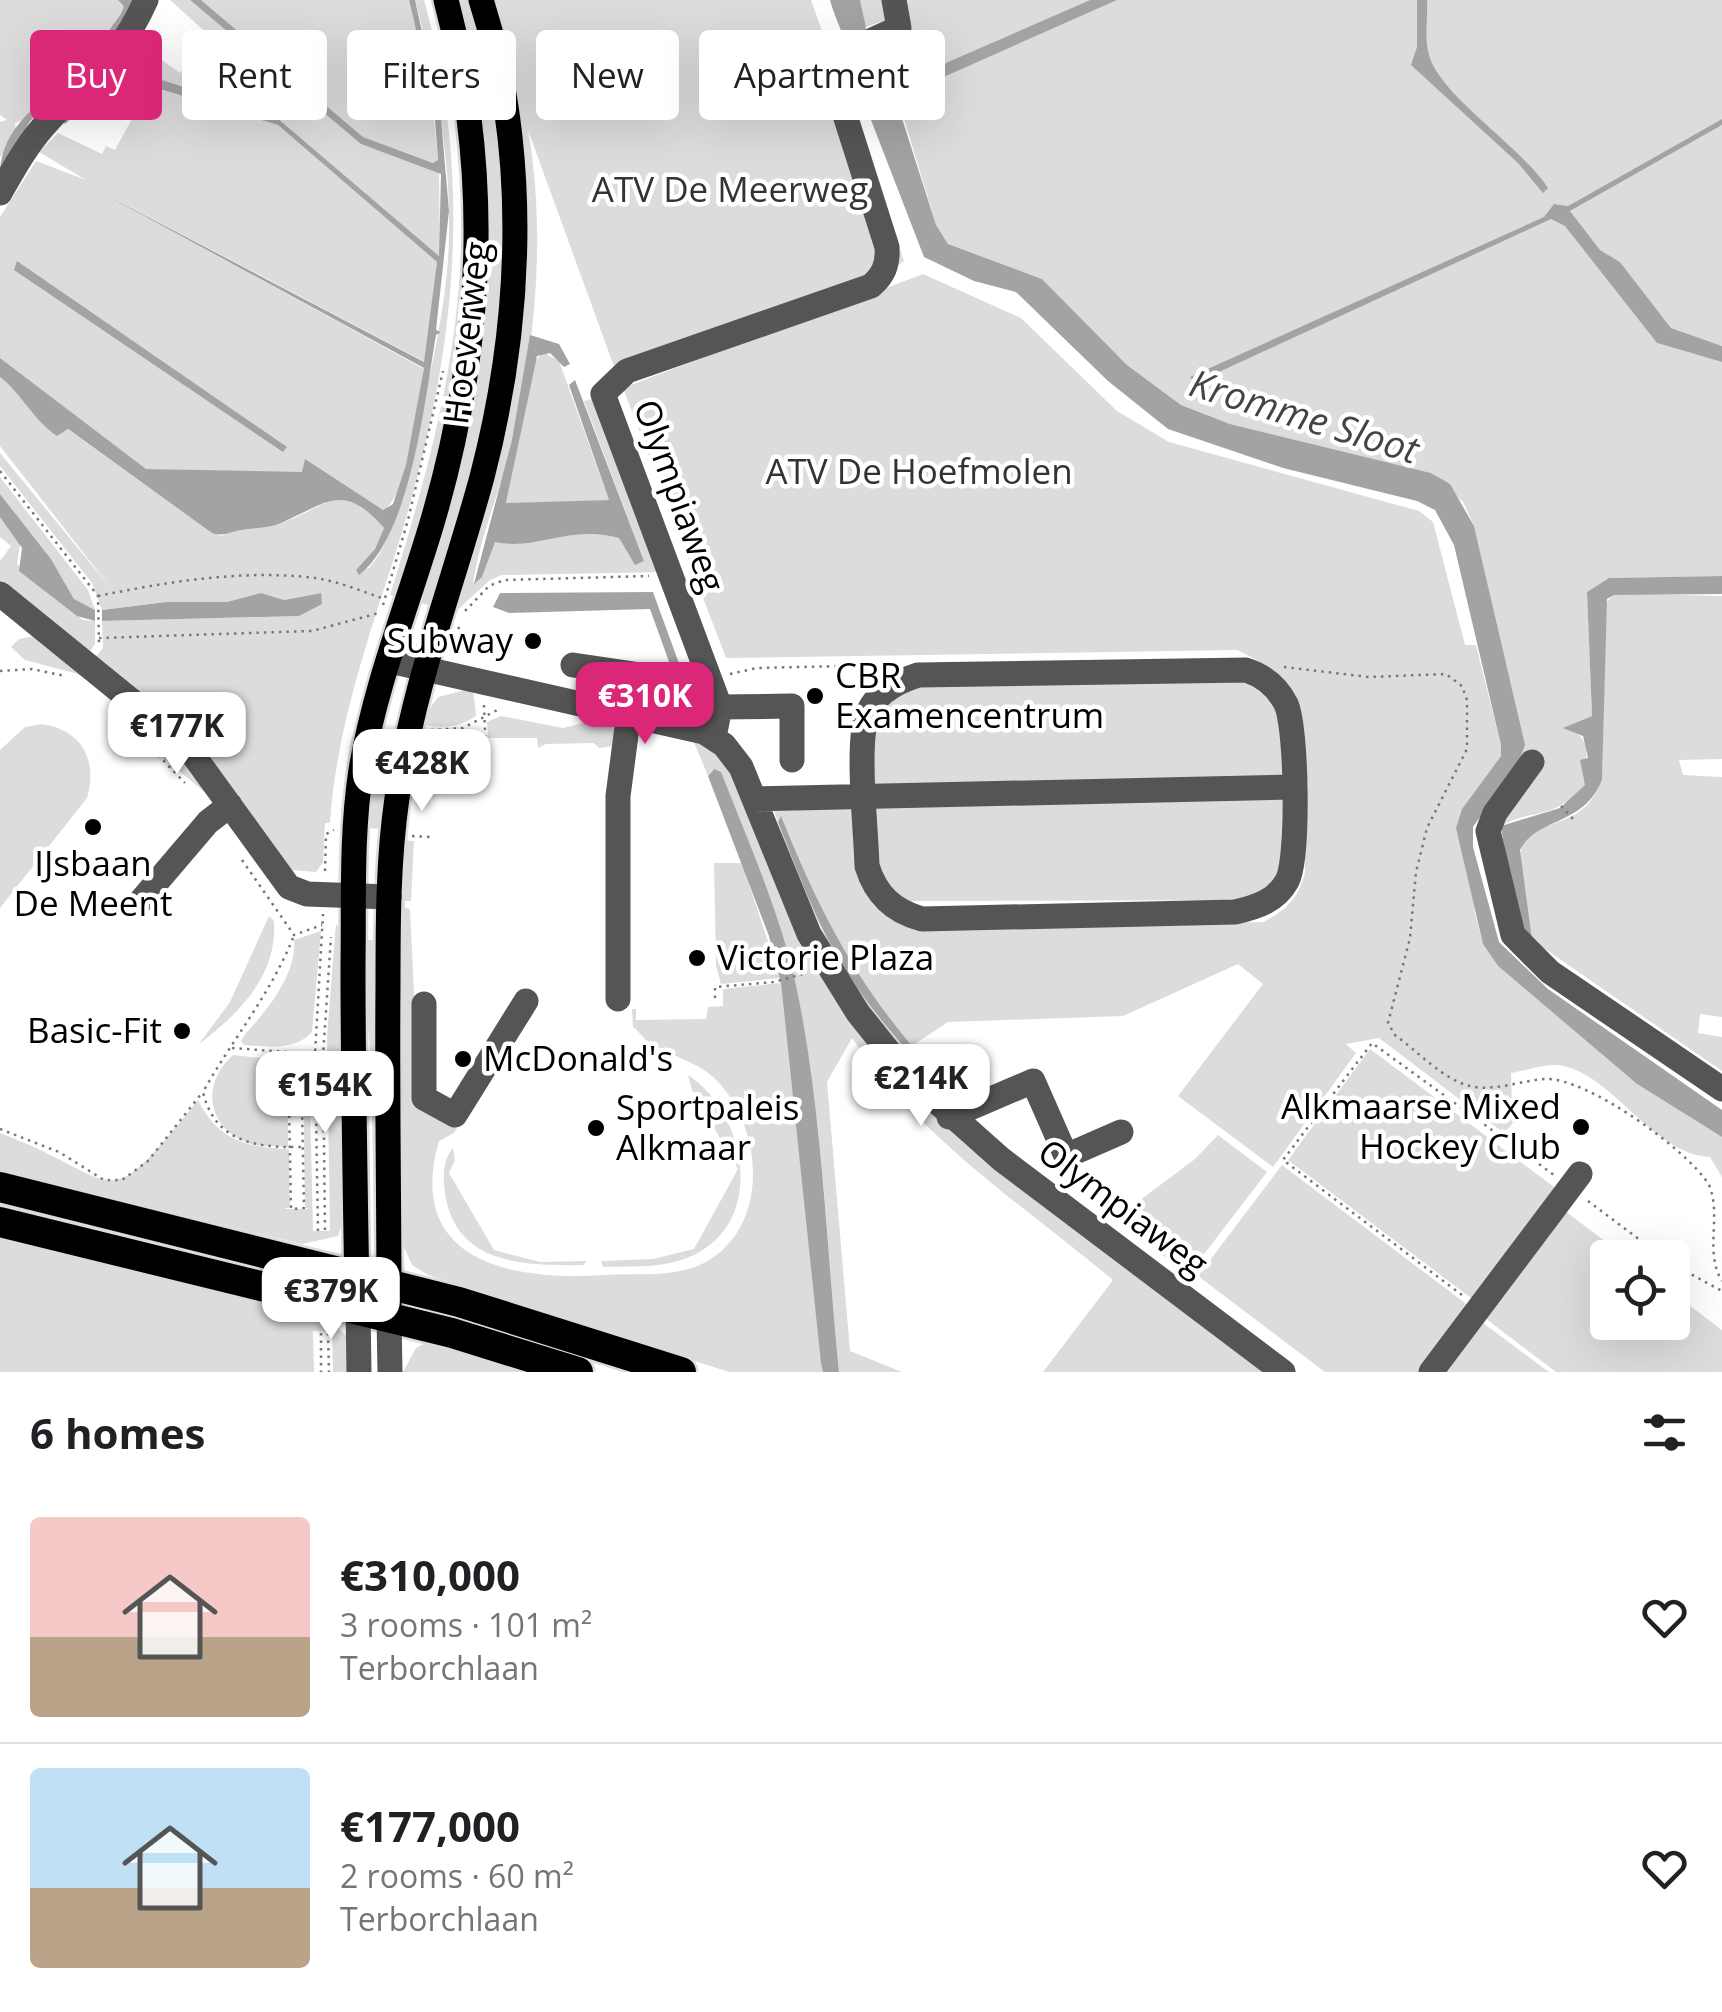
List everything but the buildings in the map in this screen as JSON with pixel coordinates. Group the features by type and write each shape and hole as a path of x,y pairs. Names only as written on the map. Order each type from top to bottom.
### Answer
{"highway":[{"path":"0,1187 389,1283 681,1372"},
{"path":"0,1222 390,1318 578,1372"}],"main road":[{"name":"Hoeverweg","path":"358,1310 354,896 362,770 390,660 449,463 474,305 476,172 466,83 446,0"},
{"name":"Hoeverweg","path":"390,1318 389,896 399,782 426,668 482,476 510,319 514,241 510,152 497,62 481,0"}],"street":[{"path":"0,193 23,152 46,124 106,67 146,0"},
{"name":"Olympiaweg","path":"720,708 603,394 627,370 871,286 880,279 887,264 886,247 836,88 841,57 900,28 894,0"},
{"path":"0,594 186,746 293,890 389,896"},
{"path":"390,660 714,736 720,708 792,706 792,760"},
{"path":"573,666 634,674 618,796 618,999"},
{"path":"1246,670 1270,682 1288,708 1292,788 1290,876 1266,903 1236,912 922,919 906,915 881,896 867,866 866,718 882,693 918,674 1246,670"},
{"name":"Olympiaweg","path":"714,736 735,758 792,900 825,963 876,1038 949,1117 1283,1372"},
{"path":"1532,762 1495,813 1488,831 1502,903 1513,935 1550,972 1722,1089"},
{"path":"754,799 1292,788"},
{"path":"139,903 208,822 230,806"},
{"path":"424,1004 424,1098 455,1115 526,1001"},
{"path":"949,1117 1033,1081 1066,1156 1121,1132"},
{"path":"1431,1372 1576,1181"},
{"path":"358,1310 359,1372"},
{"path":"390,1318 390,1372"}],"path":[{"path":"98,596 177,580 316,578 384,598 418,482 446,356"},
{"path":"0,471 98,596 98,626"},
{"path":"460,616 489,586 504,580 671,576"},
{"path":"99,638 297,633 380,612"},
{"path":"454,620 478,657 486,758"},
{"path":"0,671 32,669 73,678"},
{"path":"439,760 438,732 463,728 485,714 510,709"},
{"path":"131,726 159,759 193,788"},
{"path":"1561,806 1574,821"},
{"path":"240,854 246,872 294,935"},
{"path":"0,1129 59,1152 104,1180 122,1180 148,1161 203,1092 215,1065 231,1048 268,990 294,935 323,924 315,1054 318,1231"},
{"path":"325,1230 323,1056 332,931"},
{"path":"715,998 715,987 799,976"},
{"path":"1479,1308 1282,1160 1372,1043 1576,1181 1643,1240"},
{"path":"231,1048 315,1054"},
{"path":"294,1054 296,1104"},
{"path":"203,1092 214,1120 241,1142 303,1147"},
{"path":"296,1104 302,1106 303,1147 304,1208 290,1209 289,1106 296,1104"},
{"path":"1690,1273 1722,1290"},
{"path":"320,1333 321,1372"},
{"path":"328,1333 328,1372"}],"green space":[{"path":"0,0 130,0 113,30 30,30 30,116 15,123 16,131 0,158 0,122 7,120 0,115"},
{"path":"170,0 190,0 226,30 203,30"},
{"path":"201,0 409,0 416,30 347,30 347,120 434,120 438,161 433,163 363,137 327,107 327,30 236,30"},
{"path":"415,0 424,0 431,30 422,30"},
{"path":"433,0 442,0 448,30 439,30"},
{"path":"451,0 474,0 480,30 454,30"},
{"name":"ATV De Meerweg","path":"487,0 811,0 822,30 699,30 699,120 854,120 904,261 871,286 616,372 528,130 537,247 532,326 512,442 473,583 482,577 495,541 525,543 569,535 601,535 619,538 635,564 644,561 584,401 597,398 663,572 502,575 490,580 453,614 516,323 498,120 516,120 516,30 490,30"},
{"path":"860,0 1090,0 945,63 945,30 887,30 894,17 866,27"},
{"path":"1117,0 1722,0 1722,119 1568,206 1554,204 1565,225 1657,343 1722,362 1722,576 1609,578 1587,592 1592,716 1566,727 1585,744 1586,785 1553,809 1501,826 1524,745 1474,526 1463,502 1431,473 1230,424 1181,405 1127,365 1042,279 948,244 936,225 904,120 945,120 945,76"},
{"path":"162,60 182,71 182,87 162,80"},
{"path":"162,88 182,94 182,120 263,120 278,125 437,262 425,362 94,188 424,369 406,467 393,501 384,510 302,473 145,469 0,358 0,217 36,161 86,180 39,152 58,133 102,154 106,146 115,150 131,120 162,120"},
{"path":"327,115 361,144 439,171 440,257 280,120 327,120"},
{"path":"440,120 447,120 450,142 451,281 431,419 346,722 330,823 325,823 323,862 316,872 291,870 93,660 103,648 102,621 299,616 320,593 284,600 261,593 227,602 166,602 102,610 92,583 0,466 0,453 114,592 0,446 0,377 57,436 67,429 221,536 274,525 330,501 354,502 384,528 375,549 356,570 369,568 393,526 437,342 448,261"},
{"path":"455,120 466,120 464,355 402,599 390,595 433,442 458,300 459,157"},
{"path":"461,120 497,120 506,192 507,257 491,390 438,608 420,603 444,517 479,332"},
{"path":"1722,125 1722,346 1671,328 1620,262 1600,250 1570,211"},
{"name":"ATV De Hoefmolen","path":"923,274 1021,318 1117,411 1169,442 1419,511 1433,522 1465,645 1476,645 1501,745 1501,756 1462,809 1475,913 1483,944 1498,966 1637,1084 1722,1137 1722,1177 1710,1157 1669,1142 1596,1081 1577,1071 1552,1065 1511,1073 1512,1109 1520,1115 1504,1133 1379,1038 1346,1044 1356,1053 1273,1167 1178,1096 1263,984 1238,964 1123,1016 948,1022 901,1053 842,969 797,875 774,811 855,808 859,871 872,902 902,923 926,929 1264,922 1290,902 1305,873 1307,776 1298,716 1286,690 1266,667 1237,650 726,658 623,388"},
{"path":"543,352 559,361 609,500 506,504 535,361"},
{"path":"0,477 88,590 95,610 74,599 51,559 0,494"},
{"path":"0,517 20,544 17,564 83,620 95,621 95,644 88,654 0,586 0,561 11,546 0,537"},
{"path":"1613,595 1722,596 1722,759 1679,760 1683,775 1722,777 1722,1017 1700,1014 1698,1033 1722,1037 1722,1071 1532,940 1525,904 1520,859 1525,841 1585,807 1602,780 1606,603"},
{"path":"34,636 173,741 213,799 155,751 117,700 78,674 25,660 11,647 19,639"},
{"path":"1250,677 1277,709 1284,778 874,785 874,736 881,712 903,692 921,684"},
{"path":"473,688 476,716 448,726 418,724 438,697"},
{"path":"501,716 563,728 587,722 613,727 618,738 613,746 599,748 594,743 546,744 538,748 537,738 488,738 487,722"},
{"path":"42,724 67,733 84,749 90,771 87,798 0,908 0,750 25,727"},
{"path":"375,733 401,739 387,829 362,828"},
{"path":"693,740 720,752 875,1050 1270,1372 1043,1372 1113,1280 940,1138 878,1073 852,1038 827,1082 850,1351 902,1372 839,1372 817,1123 793,975 770,898 721,773 712,770 708,776"},
{"path":"1284,796 1279,880 1250,900 903,901 884,885 879,874 875,808"},
{"path":"397,840 414,841 411,901 405,901 405,908 410,909 419,1095 466,1114 454,1133 439,1141 432,1182 438,1215 452,1239 475,1256 504,1268 571,1276 668,1273 704,1263 725,1248 740,1228 749,1204 753,1179 745,1128 735,1104 713,1076 648,1042 633,1027 632,1009 636,1009 636,1020 706,1019 708,1007 723,1006 723,989 781,983 823,1372 729,1372 428,1275 412,1265 400,1238"},
{"path":"714,863 742,863 780,978 721,984 716,966"},
{"path":"269,916 274,921 274,941 263,976 228,1020 199,1044 230,1002"},
{"path":"336,924 341,930 343,1222 338,1236 302,1244 0,1171 0,1133 91,1176 109,1180 125,1177 143,1164 198,1100 214,1124 234,1139 289,1149 290,1207 284,1209 309,1209 305,1207 303,1061 309,1059 313,1231 330,1231 327,1036"},
{"path":"321,931 312,1032 290,1045 244,1045 241,1041 246,1033 286,978 294,940"},
{"path":"360,940 376,940 378,1216 374,1216 371,1060"},
{"path":"1370,1049 1558,1190 1475,1301 1288,1160"},
{"path":"233,1055 288,1061 288,1147 248,1143 234,1136 216,1116 216,1078"},
{"path":"688,1075 707,1091 733,1136 740,1162 740,1188 734,1212 721,1234 690,1257 654,1265 603,1267 601,1261 653,1259 694,1249 738,1169 692,1090"},
{"path":"1218,1135 1267,1172 1188,1275 1116,1218 1195,1159"},
{"path":"453,1148 455,1160 449,1173 494,1250 540,1262 586,1261 584,1265 518,1262 497,1257 463,1235 452,1217 445,1193 445,1164"},
{"path":"1282,1165 1469,1306 1419,1372 1325,1372 1198,1276"},
{"path":"1561,1208 1603,1240 1590,1240 1590,1340 1690,1340 1690,1306 1722,1330 1722,1372 1556,1372 1481,1315"},
{"path":"0,1238 332,1321 350,1340 353,1372 333,1372 332,1332 313,1331 314,1372 0,1372"},
{"path":"1479,1320 1549,1372 1441,1372"},
{"path":"431,1340 547,1372 403,1372 416,1348"}],"shaded area":[{"path":"118,0 136,0 118,30 110,30 121,14 124,6"},
{"path":"190,0 201,0 236,30 226,30"},
{"path":"409,0 415,0 422,30 416,30"},
{"path":"830,0 860,0 865,30 840,30"},
{"path":"1090,0 1117,0 945,76 945,63"},
{"path":"1417,0 1427,0 1426,35 1436,71 1464,104 1536,172 1548,188 1543,193 1518,163 1411,65 1417,47"},
{"path":"162,80 182,86 182,96 162,89"},
{"path":"327,107 363,137 433,163 438,160 435,120 441,120 449,211 436,330 441,332 436,335 413,464 391,529 377,556 359,575 356,570 375,549 384,528 357,505 334,500 276,525 212,533 68,429 57,436 0,377 0,358 146,469 302,472 305,459 383,510 393,504 406,465 424,368 93,188 424,362 437,262 278,125 262,120 280,120 439,256 441,174 361,144 327,115"},
{"path":"28,113 31,120 0,176 8,141"},
{"path":"1722,119 1722,125 1570,211 1600,250 1620,262 1671,328 1722,346 1722,362 1657,343 1565,226 1551,219 1195,383 1190,377 1544,217 1554,204 1568,206"},
{"path":"871,120 902,120 936,225 948,244 1042,279 1127,365 1181,405 1230,424 1431,473 1450,484 1474,526 1525,745 1518,764 1473,827 1473,847 1499,942 1548,989 1722,1110 1722,1137 1637,1084 1498,966 1483,944 1456,828 1462,809 1501,756 1501,745 1454,545 1435,510 1417,501 1283,468 1168,429 1108,381 1016,292 974,281 924,257"},
{"path":"17,261 287,447 283,452 14,270"},
{"path":"530,335 559,344 570,364 564,367 550,353 537,356 506,503 609,500 569,385 575,380 644,561 635,565 619,538 601,535 495,542 482,577 474,584 512,440"},
{"path":"0,494 51,559 74,599 95,610 95,621 77,616 19,571 22,548 0,517"},
{"path":"1722,576 1722,594 1614,595 1607,599 1602,780 1584,806 1537,832 1520,850 1532,940 1515,924 1501,826 1560,808 1585,785 1580,760 1588,758 1583,736 1563,728 1592,716 1587,592 1609,578"},
{"path":"653,592 693,702 692,712 686,709 650,609 509,613 493,607 500,593"},
{"path":"261,593 284,600 321,593 322,604 299,616 102,621 102,610 166,602 227,602"},
{"path":"714,769 721,772 778,921 803,1020 817,1120 839,1372 823,1372 821,1363 781,983 769,936 708,776"},
{"path":"781,816 815,894 852,963 897,1027 953,1091 948,1094 903,1045 848,975 805,890 778,822"}],"place":[{"name":"Subway","path":"533,641"},
{"name":"CBR Examencentrum","path":"815,696"},
{"name":"IJsbaan De Meent","path":"93,827"},
{"name":"Victorie Plaza","path":"697,958"},
{"name":"Basic-Fit","path":"182,1031"},
{"name":"McDonald's","path":"463,1059"},
{"name":"Alkmaarse Mixed Hockey Club","path":"1581,1127"},
{"name":"Sportpaleis Alkmaar","path":"596,1128"}],"water label":[{"name":"Kromme Sloot","path":"1304,417"}]}
